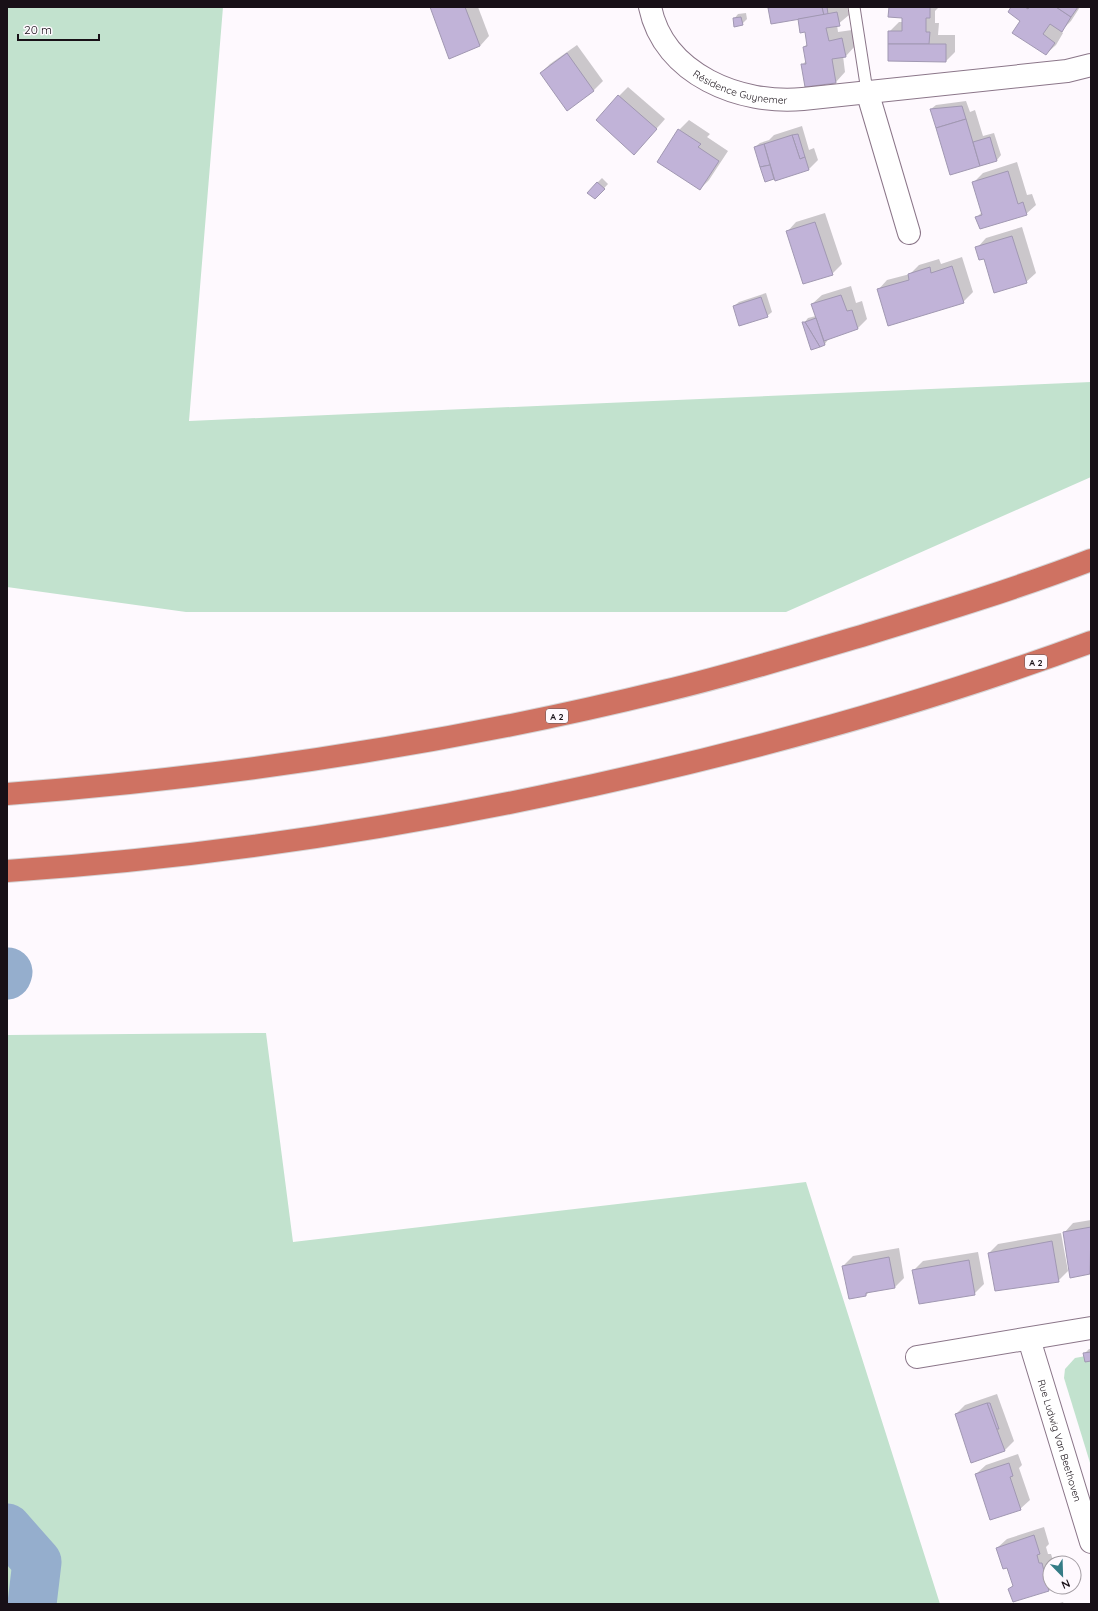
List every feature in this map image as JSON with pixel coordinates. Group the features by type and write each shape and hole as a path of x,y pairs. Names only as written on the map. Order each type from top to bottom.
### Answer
{"highway":[{"name":"A 2","path":"7,794 200,776 302,762 414,744 568,714 665,691 821,648 917,619 1091,560"},
{"name":"A 2","path":"7,871 143,858 301,839 415,821 569,791 673,768 829,726 928,697 1091,642"}],"street":[{"name":"Résidence Guynemer","path":"650,7 656,26 677,58 702,77 728,89 754,97 778,100 803,99 867,91 1067,71 1091,65"},
{"path":"867,91 909,233"},
{"path":"917,1357 1091,1328"},
{"name":"Rue Ludwig Van Beethoven","path":"1028,1339 1089,1529"}],"lane":[{"path":"854,7 867,91"}],"green space":[{"path":"7,7 223,7 189,421 1091,382 1091,477 786,612 186,612 7,587"},
{"path":"266,1033 293,1242 806,1182 940,1604 7,1604 7,1035"},
{"path":"1091,1355 1091,1466 1064,1378 1065,1369 1075,1358"}],"building":[{"path":"430,7 465,7 480,46 449,59"},
{"path":"822,7 824,15 771,24 768,8"},
{"path":"822,7 827,7 828,14 824,15"},
{"path":"889,7 930,7 930,18 926,18 926,32 930,32 929,44 888,44 888,31 902,31 902,18 888,17"},
{"path":"1011,7 1025,7 1028,9 1029,7 1056,7 1071,17 1062,32 1050,24 1043,34 1055,43 1046,55 1012,33 1020,21 1008,12"},
{"path":"1056,7 1078,7 1071,17"},
{"path":"837,12 840,26 826,28 829,41 842,38 846,57 832,59 836,83 805,87 801,64 806,64 803,47 807,46 805,32 800,33 798,19"},
{"path":"741,17 743,25 734,27 733,18"},
{"path":"888,44 946,44 946,62 888,61"},
{"path":"567,53 594,91 567,111 540,73"},
{"path":"618,95 657,129 634,155 596,120"},
{"path":"962,106 966,119 936,128 930,109"},
{"path":"966,119 980,166 950,175 936,128"},
{"path":"678,129 701,144 698,147 719,161 700,190 657,162"},
{"path":"798,134 805,157 800,159 792,135"},
{"path":"792,135 800,159 805,157 809,170 775,181 764,144"},
{"path":"990,137 997,161 980,166 973,142"},
{"path":"764,144 770,165 760,167 754,147"},
{"path":"770,165 774,179 765,182 760,167"},
{"path":"1008,171 1018,204 1023,202 1027,215 980,229 975,217 982,215 972,182"},
{"path":"597,182 605,189 595,199 587,193"},
{"path":"815,222 833,275 803,284 786,231"},
{"path":"1012,236 1027,283 994,293 984,259 979,260 975,247"},
{"path":"952,266 964,303 888,326 877,289 909,280 908,274 930,267 931,273"},
{"path":"841,295 847,311 852,310 858,329 824,341 811,304"},
{"path":"761,297 768,317 739,326 733,306"},
{"path":"816,318 825,345 820,347 805,322"},
{"path":"802,322 805,322 820,347 811,350"},
{"path":"1091,1227 1090,1274 1070,1278 1063,1232"},
{"path":"1052,1241 1059,1282 995,1291 988,1253"},
{"path":"889,1257 895,1288 866,1293 866,1296 849,1299 842,1266"},
{"path":"969,1260 975,1295 919,1304 912,1270"},
{"path":"1091,1352 1091,1361 1085,1362 1083,1353"},
{"path":"987,1403 990,1403 999,1429 996,1429"},
{"path":"987,1403 1005,1451 971,1463 955,1414"},
{"path":"1009,1463 1013,1476 1010,1477 1021,1510 990,1520 975,1474"},
{"path":"1034,1535 1040,1554 1037,1555 1039,1563 1042,1563 1042,1593 1013,1602 1008,1589 1013,1586 1007,1568 1003,1569 996,1548"}],"waterway":[{"path":"7,1528 37,1562 32,1604"}]}
